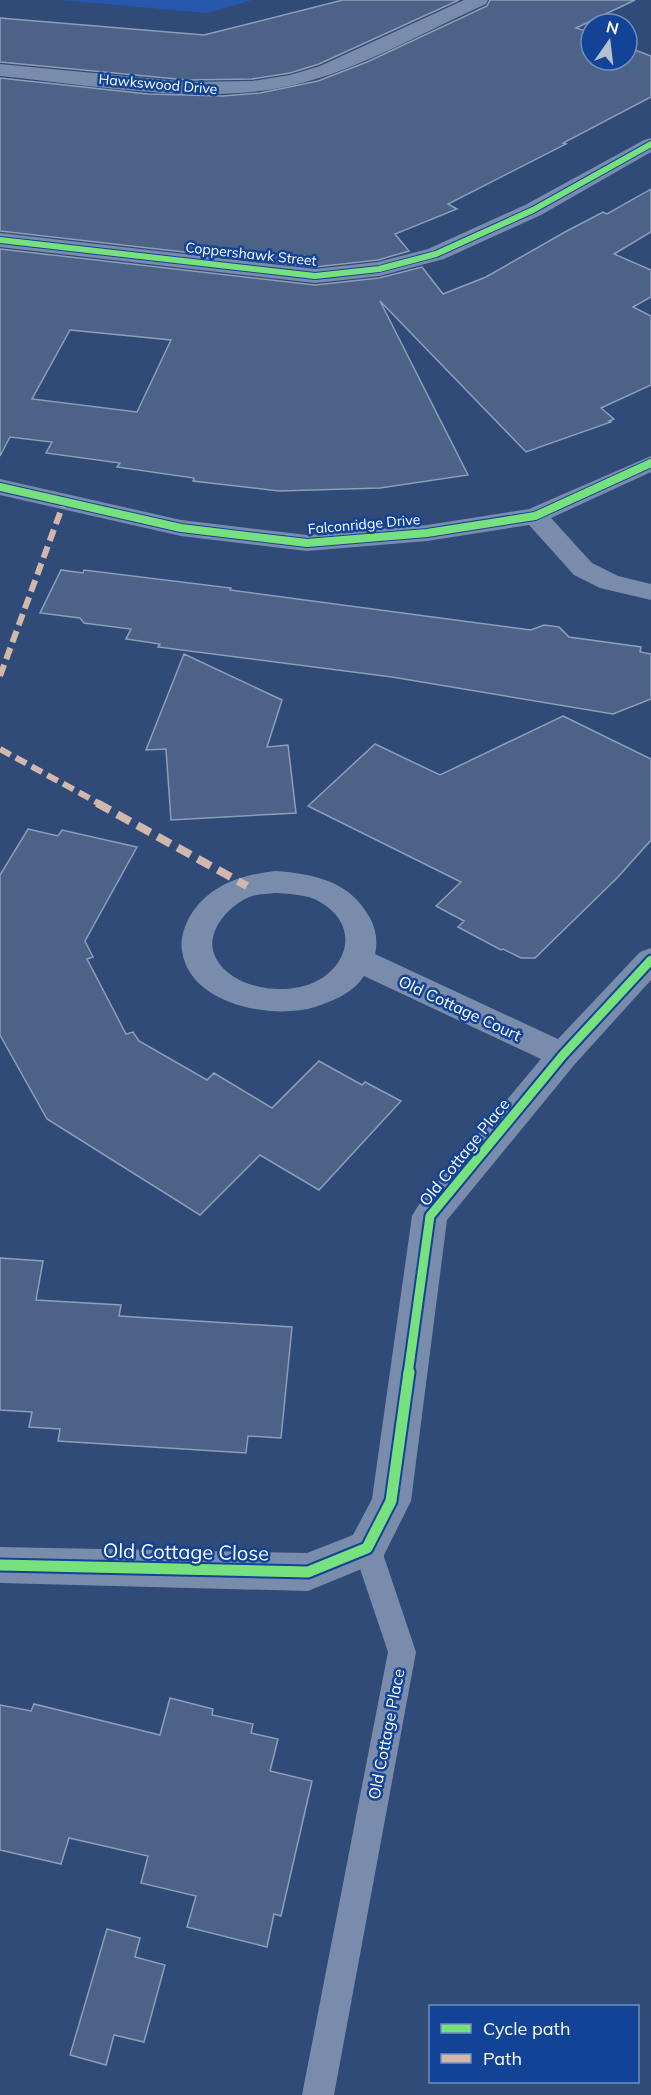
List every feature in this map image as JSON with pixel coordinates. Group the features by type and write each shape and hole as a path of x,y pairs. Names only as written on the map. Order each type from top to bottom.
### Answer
{"street":[{"name":"Hawkswood Drive","path":"0,70 187,88 220,90 252,87 292,80 327,70 480,0"},
{"name":"Coppershawk Street","path":"0,240 315,276 380,269 436,254 533,210 651,144"},
{"name":"Falconridge Drive","path":"0,488 181,528 307,543 428,533 535,516 651,463"},
{"path":"535,516 583,569 609,582 651,592"},
{"path":"275,882 304,884 330,893 349,908 357,919 363,939 358,960 343,980 320,993 292,1000 256,999 229,989 211,975 198,956 196,943 201,922 212,908 232,893 247,886 275,882"},
{"name":"Old Cottage Court","path":"358,960 563,1055"},
{"name":"Old Cottage Place","path":"367,1548 391,1501 430,1216 563,1055 651,960"},
{"name":"Old Cottage Close","path":"0,1565 308,1572 367,1548"}],"lane":[{"name":"Old Cottage Place","path":"318,2095 402,1652 367,1548"}],"shaded area":[{"path":"60,0 252,0 207,13"}],"building":[{"path":"343,0 459,0 319,64 290,73 252,79 187,80 0,62 0,18 204,35"},
{"path":"490,0 635,0 610,12 579,12 579,27 576,28 579,29 579,72 639,72 639,52 651,56 651,97 563,143 566,144 448,204 457,209 395,234 409,251 378,260 315,267 0,231 0,78 148,94 223,96 260,93 318,81 367,62 487,6"},
{"path":"651,189 651,232 614,254 651,270 651,297 633,307 651,316 651,385 601,408 614,419 609,421 611,422 526,452 380,301 468,475 380,488 279,491 193,481 194,478 117,467 120,463 46,453 52,442 10,437 0,456 0,249 315,285 379,278 422,267 443,294 486,277 603,212 607,214","holes":["70,330 171,340 137,412 32,399"]},
{"path":"61,570 83,573 84,570 231,588 230,590 531,630 544,625 559,627 569,637 641,647 640,652 651,654 651,699 613,714 392,677 158,647 160,644 126,639 131,629 84,623 80,618 40,613"},
{"path":"184,654 282,700 267,747 288,745 296,813 171,820 166,749 146,750"},
{"path":"563,716 651,759 651,840 618,877 535,958 521,958 501,950 458,927 464,921 436,906 461,882 308,806 375,744 440,775"},
{"path":"28,829 58,836 62,830 137,847 85,941 93,957 87,959 126,1034 133,1032 139,1041 207,1080 214,1073 272,1108 319,1061 362,1085 365,1082 401,1101 319,1190 260,1155 200,1215 47,1119 0,1035 0,875"},
{"path":"0,1258 43,1261 36,1300 121,1305 119,1316 292,1327 281,1438 248,1436 246,1453 58,1441 60,1429 29,1427 32,1412 0,1410"},
{"path":"170,1698 213,1709 212,1715 253,1724 251,1733 278,1739 270,1771 312,1781 281,1916 274,1914 267,1947 187,1927 196,1896 141,1883 148,1856 69,1838 61,1864 0,1850 0,1705 31,1711 34,1704 160,1735"},
{"path":"107,1929 140,1938 135,1957 165,1965 144,2042 114,2035 106,2065 70,2055"}],"marked path":[{"path":"0,676 64,502"},
{"path":"0,749 247,886"}],"cycle path":[{"path":"0,240 315,276 379,269 436,254 533,210 651,144"},
{"path":"0,487 181,528 307,543 427,533 535,516 651,463"},
{"path":"0,1565 308,1572 367,1548 391,1501 430,1216 563,1055 651,960"}]}
